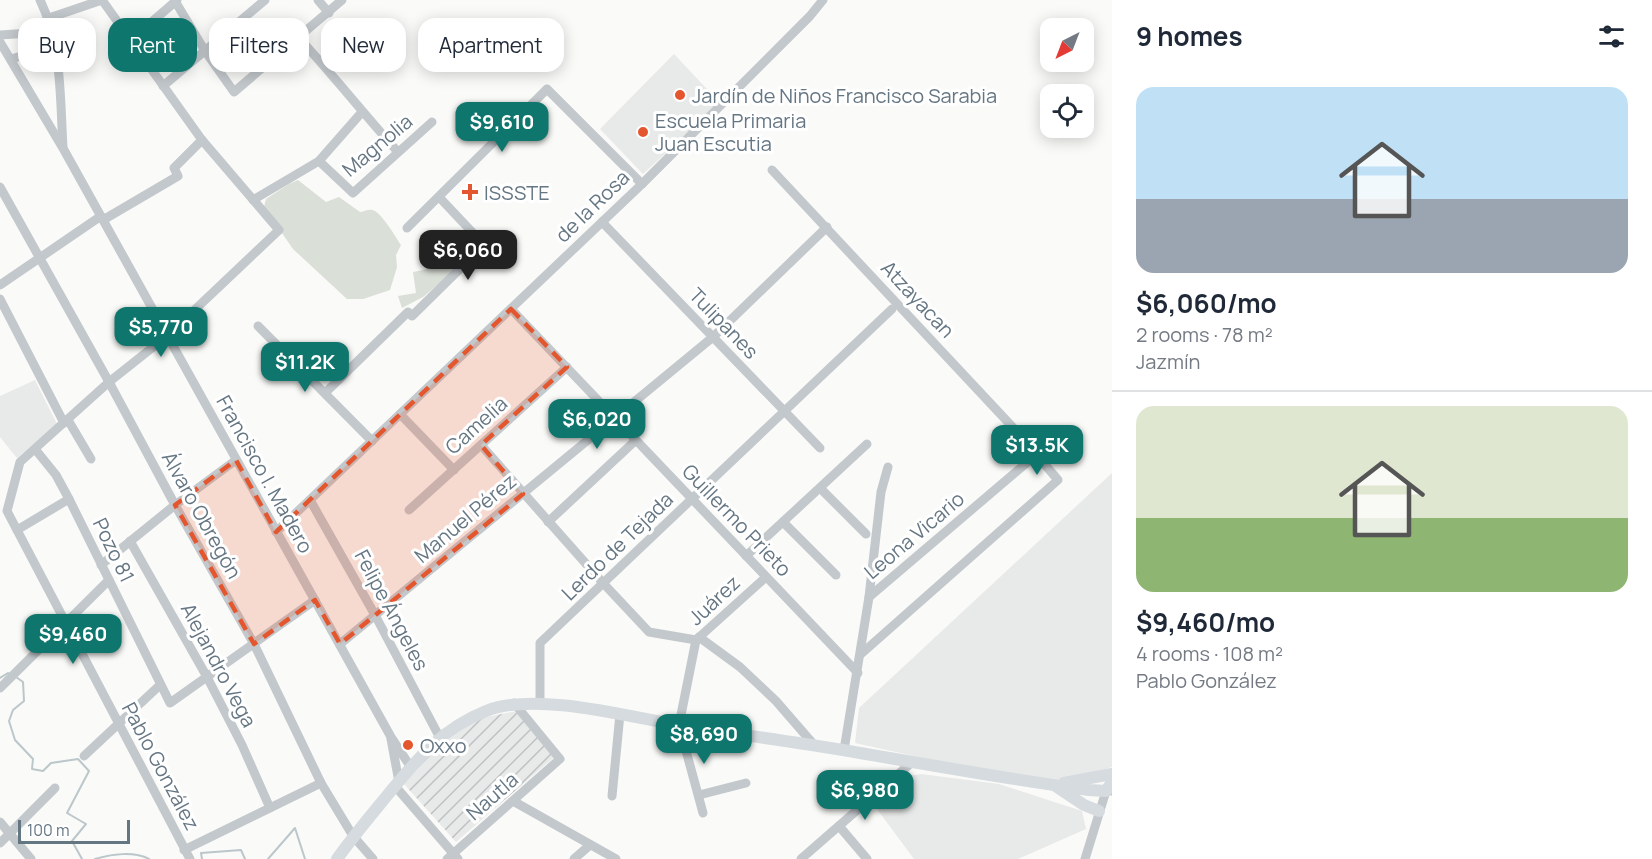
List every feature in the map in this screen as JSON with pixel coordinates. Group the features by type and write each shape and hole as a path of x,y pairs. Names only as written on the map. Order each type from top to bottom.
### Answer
{"main road":[{"path":"337,859 410,766 440,738 465,720 486,710 514,703 620,714 1054,785 1110,788"},
{"path":"1054,785 1112,774"},
{"path":"1054,785 1084,805 1099,811"}],"street":[{"path":"40,0 49,18 102,0 115,18"},
{"path":"163,86 265,0"},
{"path":"318,0 329,13"},
{"path":"309,30 342,0"},
{"name":"de la Rosa","path":"276,532 642,184 810,16 823,0"},
{"path":"156,18 176,1 209,57"},
{"path":"0,35 18,34"},
{"name":"Francisco I. Madero","path":"0,42 64,150 391,737 410,766"},
{"path":"309,49 335,76 362,112 398,152"},
{"path":"10,59 18,57"},
{"path":"58,72 64,150"},
{"path":"35,448 109,382 167,336 279,230 202,140 153,72"},
{"path":"220,72 234,92 258,72"},
{"path":"407,228 547,89 642,184"},
{"path":"253,200 319,161 362,112"},
{"name":"Magnolia","path":"319,161 353,193 432,122"},
{"path":"0,285 102,218 178,176 174,168 202,140"},
{"name":"Atzayacan","path":"772,170 1038,454 1058,480 861,654"},
{"name":"Álvaro Obregón","path":"0,187 254,644 321,783 353,836 373,859"},
{"path":"325,393 477,252 478,241 473,232 439,197"},
{"name":"Tulipanes","path":"602,222 820,448"},
{"name":"Manuel Pérez","path":"340,644 713,337 827,227"},
{"path":"0,299 66,422 91,459"},
{"name":"Guillermo Prieto","path":"511,309 858,673"},
{"name":"Lerdo de Tejada","path":"540,704 540,643 892,309"},
{"path":"258,326 372,441"},
{"name":"Camelia","path":"409,510 567,367"},
{"path":"400,414 454,470"},
{"path":"548,522 636,440"},
{"path":"746,556 867,444"},
{"path":"481,445 649,632 698,639 740,667 776,701 815,746"},
{"name":"Pablo González","path":"35,448 20,462 7,511 187,855"},
{"name":"Pozo 81","path":"35,448 56,475 69,499 170,703 207,677"},
{"name":"Leona Vicario","path":"869,597 1038,454"},
{"path":"101,565 175,505 236,460"},
{"path":"844,750 861,654 881,492 888,467"},
{"path":"820,488 866,534"},
{"path":"17,530 69,499"},
{"name":"Felipe Ángeles","path":"310,500 375,615 440,738"},
{"path":"783,522 836,575"},
{"name":"Alejandro Vega","path":"130,541 207,677 242,745 270,808"},
{"name":"Juárez","path":"679,725 698,639 766,577"},
{"path":"0,688 109,580"},
{"path":"207,677 315,600"},
{"path":"84,756 160,684"},
{"name":"Nautla","path":"453,857 560,759 514,703"},
{"path":"612,796 620,714"},
{"path":"679,725 704,813"},
{"name":"Francisco I. Madero","path":"391,737 397,784"},
{"path":"801,859 911,763"},
{"path":"187,855 270,808 321,783"},
{"path":"699,795 746,783"},
{"path":"397,784 453,857"},
{"path":"0,843 55,788"},
{"path":"1084,859 1099,811 1110,788"},
{"path":"513,801 615,859"},
{"path":"0,822 31,859"},
{"path":"839,826 867,859"},
{"path":"574,859 590,845"}],"highlighted area":[{"path":"511,309 567,367 481,445 523,494 340,644 315,600 254,644 175,505 236,460 276,532"}],"shaded area":[{"path":"674,54 720,103 643,174 600,129"},
{"path":"298,180 326,202 339,197 360,212 373,210 382,218 401,245 396,255 397,267 390,290 363,299 347,299 293,249 264,207 266,199"},
{"path":"466,261 423,297 402,308 398,296 416,293 413,272"},
{"path":"35,380 57,424 17,458 0,437 0,396"},
{"path":"1112,473 1112,767 1090,775 1032,782 855,743 859,708"},
{"path":"522,710 559,753 456,842 404,784 432,752 476,719"},
{"path":"921,774 999,784 1082,811 1086,829 1018,859 914,859 874,805 902,777"}],"waterway":[{"path":"0,678 8,673 11,675"},
{"path":"16,677 23,682 24,701 13,710 9,721 15,740 33,759 32,769 43,771 51,763 78,759 89,771 67,813 86,824 72,841 82,859"},
{"path":"268,859 295,828 305,859"},
{"path":"202,859 201,853 241,850 245,859"},
{"path":"95,859 122,854 143,856 149,859"}],"place":[{"name":"Jardín de Niños Francisco Sarabia","path":"680,95"},
{"name":"Escuela Primaria Juan Escutia","path":"643,132"},
{"name":"ISSSTE","path":"470,192"},
{"name":"Oxxo","path":"408,745"}]}
